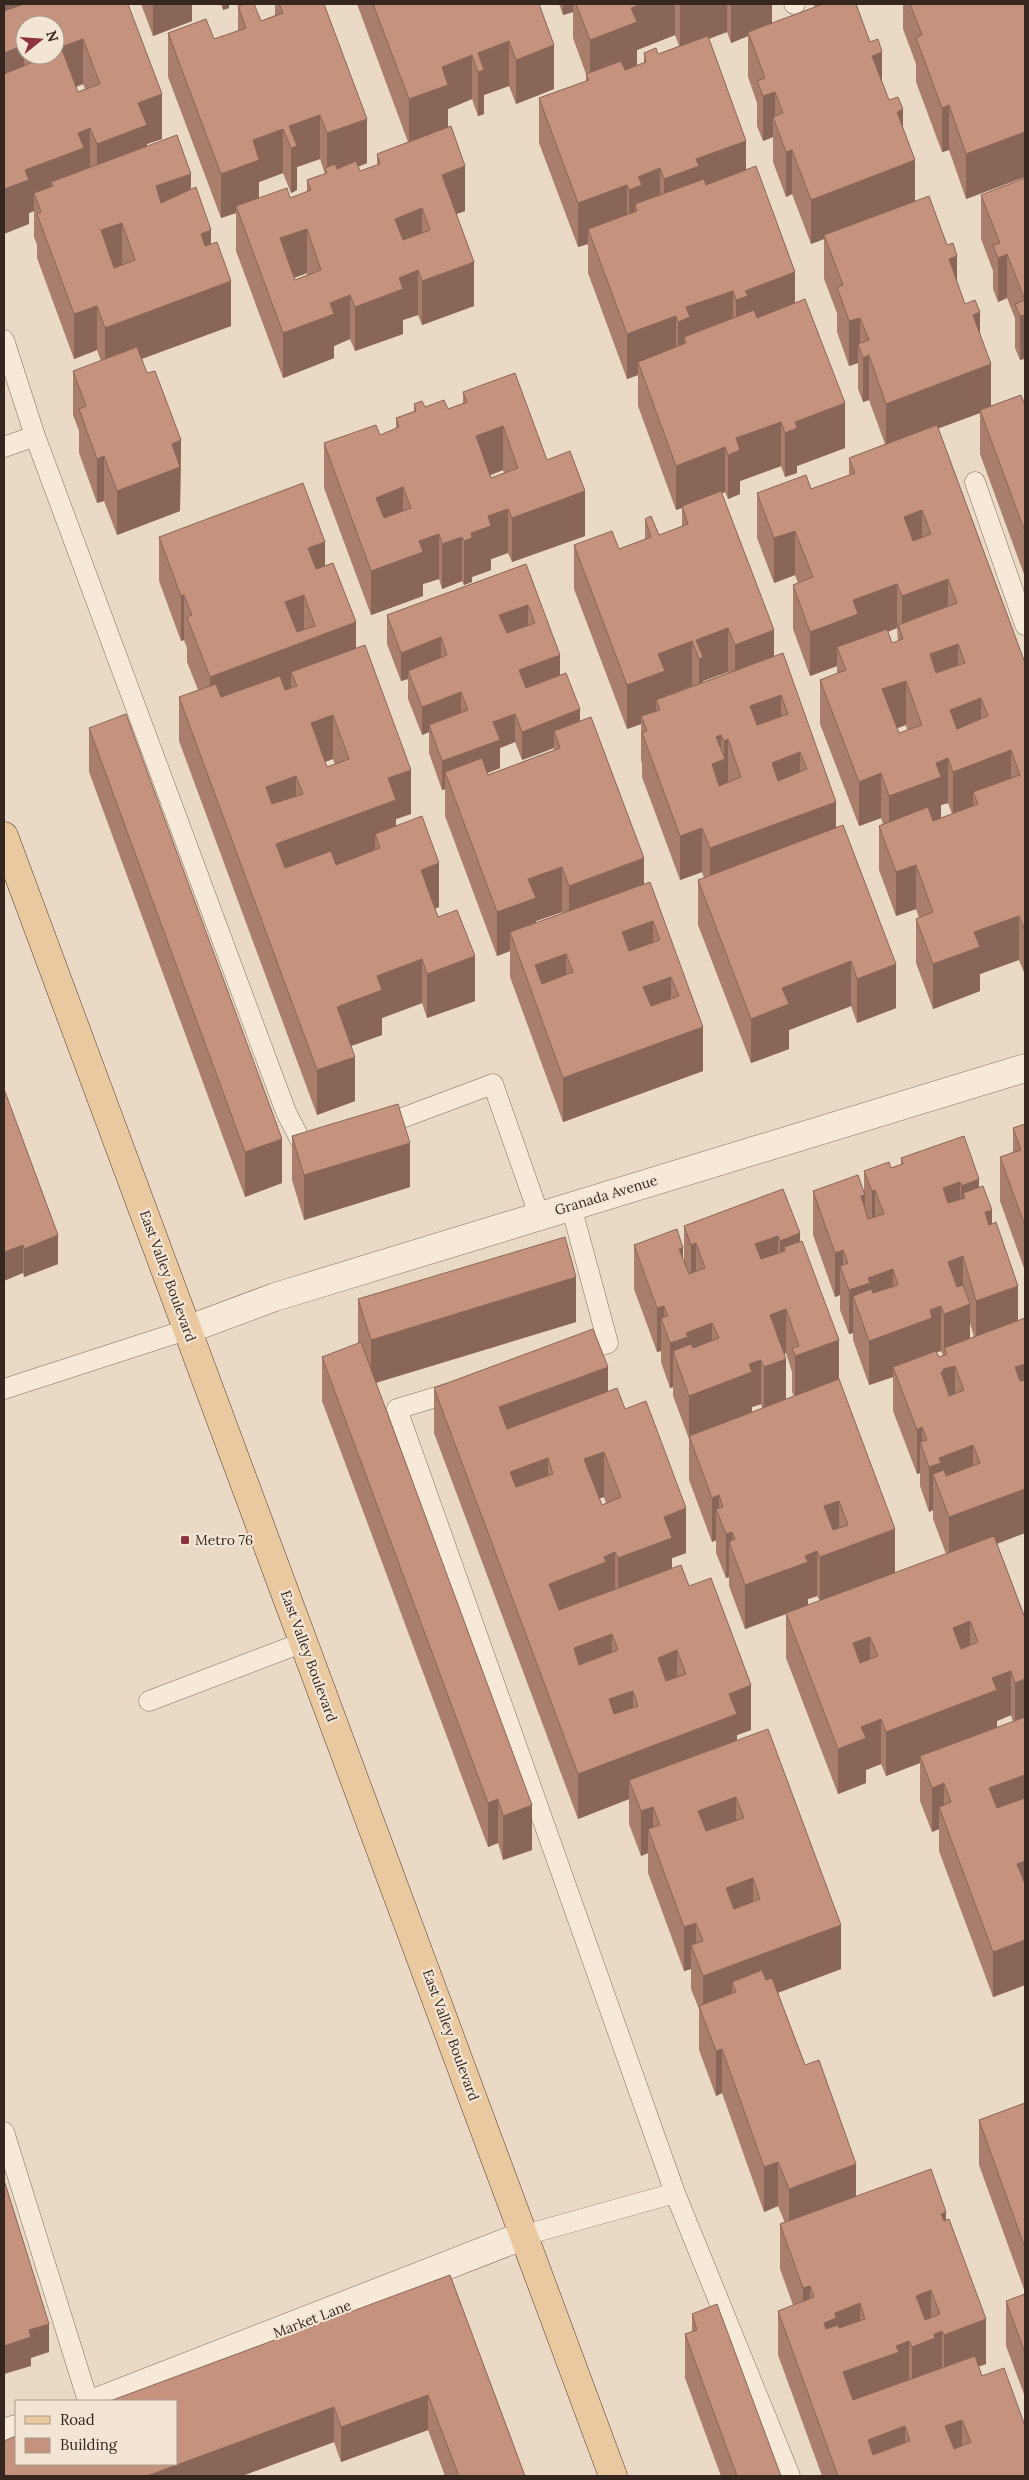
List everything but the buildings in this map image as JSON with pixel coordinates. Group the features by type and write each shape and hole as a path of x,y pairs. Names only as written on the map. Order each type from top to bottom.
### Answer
{"main road":[{"name":"East Valley Boulevard","path":"4,836 613,2476"}],"street":[{"name":"Granada Avenue","path":"188,1329 275,1296 1025,1068"},
{"name":"Market Lane","path":"102,2400 525,2235"}],"lane":[{"path":"4,340 35,436 286,1112 307,1153 325,1146"},
{"path":"4,447 35,436"},
{"path":"975,482 1025,625"},
{"path":"363,1132 493,1084 539,1215"},
{"path":"553,1360 608,1343 571,1206"},
{"path":"4,1388 188,1329"},
{"path":"480,1383 398,1408 674,2193 790,2476"},
{"path":"149,1701 304,1642"},
{"path":"4,2132 88,2400"},
{"path":"525,2235 674,2193"}],"place":[{"name":"Metro 76","path":"185,1540"}]}
